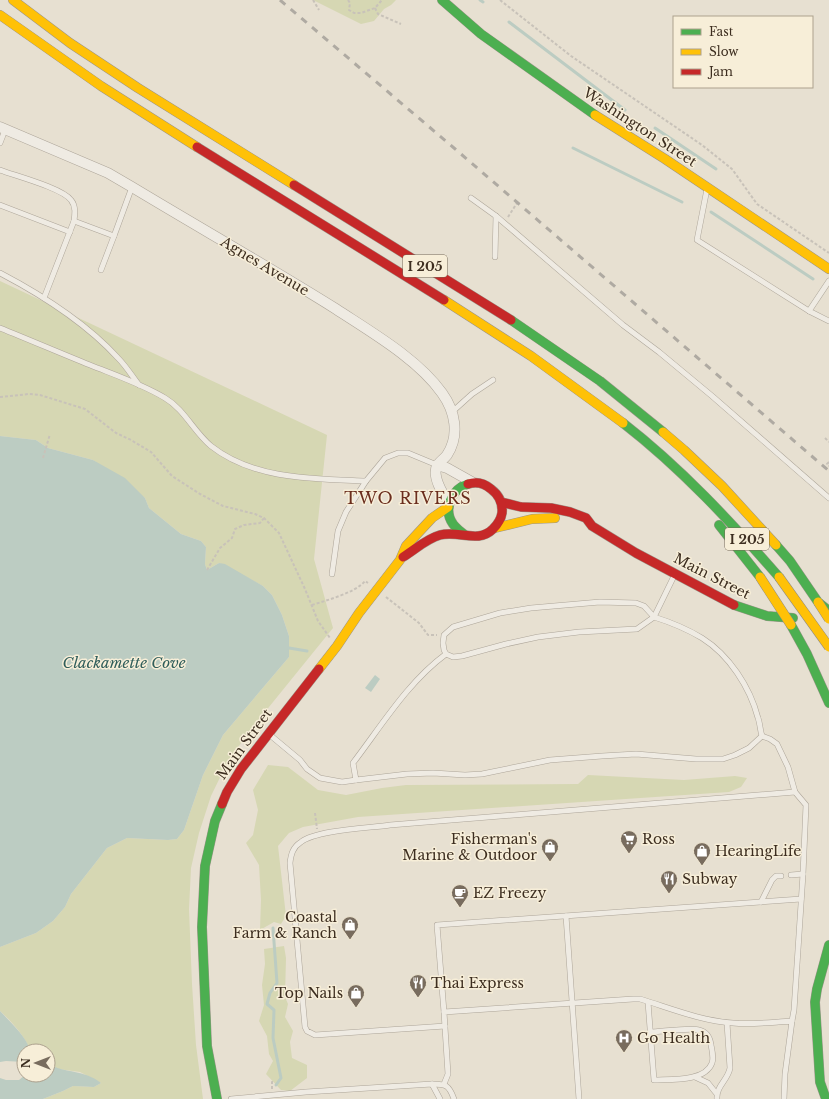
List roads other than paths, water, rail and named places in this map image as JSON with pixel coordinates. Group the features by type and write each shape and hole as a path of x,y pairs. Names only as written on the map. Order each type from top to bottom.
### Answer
{"main road":[{"name":"I 205","path":"12,0 70,43 144,92 474,296 600,381 635,408 684,450 722,486 776,545 802,577 829,618"},
{"name":"Washington Street","path":"442,0 481,34 598,117 665,159 829,270"},
{"name":"I 205","path":"0,15 66,63 169,130 425,287 535,358 639,436 744,536 779,577 829,647"},
{"path":"472,482 479,482 486,485 493,489 498,495 501,502 502,511 500,520 495,528"},
{"name":"Main Street","path":"217,1099 208,1057 206,1036 202,927 205,866 215,821 227,792 240,769 337,646 359,613 400,560 406,546 416,534 448,504 452,494 457,488 472,482"},
{"name":"Main Street","path":"501,502 519,507 551,508 570,512 586,518 592,526 636,553 733,605 758,614 788,617 829,618"},
{"path":"711,503 721,528 760,577 791,625 807,654 829,703"},
{"path":"448,504 448,516 452,524 457,530 465,535"},
{"name":"Main Street","path":"400,560 434,537 453,533 472,537 481,536 495,528 537,517 553,518 582,526 592,526"},
{"path":"818,602 829,611"},
{"path":"826,1099 820,1082 815,1002 829,944"}],"street":[{"name":"Agnes Avenue","path":"3,129 108,173 311,293 388,343 433,380 451,406 455,422 452,444 447,455 437,465"},
{"path":"448,504 443,496 435,471 437,465 447,468 472,482"}],"lane":[{"path":"0,143 3,129"},
{"path":"0,170 62,192 72,200 75,209 74,221 44,298"},
{"path":"101,270 132,187"},
{"path":"707,188 696,240 809,311 829,321"},
{"path":"471,198 496,216 623,325 659,352 706,391 829,498"},
{"path":"0,205 70,232"},
{"path":"495,257 496,216"},
{"path":"74,221 114,236"},
{"path":"0,273 44,298 96,337 118,358 139,385"},
{"path":"809,311 829,281"},
{"path":"0,328 139,385 166,398 181,412 211,446 236,461 270,473 287,476 366,481"},
{"path":"452,412 472,394 493,380"},
{"path":"332,574 338,531 346,512 366,481 386,458 398,453 408,453 437,465"},
{"path":"446,654 453,657 462,656 538,637 579,632 637,629 654,617 675,574"},
{"path":"446,654 443,643 444,635 453,627 500,613 531,608 600,602 636,603 644,606 654,617 681,627 702,638 723,655 738,675 749,695 758,718 762,736"},
{"path":"356,780 353,763 412,686 436,661 446,654"},
{"path":"268,733 300,760 307,769 320,778 342,782 407,774 482,774 550,760 602,756 636,754 696,759 723,759 749,748 762,736"},
{"path":"762,736 770,739 782,753 791,775 795,792 806,805 794,1010 785,1074 784,1099"},
{"path":"445,1026 315,1035 307,1031 305,1027 290,863 291,855 301,841 307,838 337,831 390,825 795,792"},
{"path":"791,875 803,874"},
{"path":"761,902 772,880 776,876 781,876"},
{"path":"444,1084 448,1074 437,925 801,899"},
{"path":"566,916 579,1099"},
{"path":"444,1012 633,999 726,1023 740,1024 792,1021"},
{"path":"648,1002 650,1032 654,1080 695,1077 710,1068 713,1061 710,1038 706,1032 698,1029 650,1032"},
{"path":"717,1096 718,1088 730,1072 726,1023"},
{"path":"695,1077 708,1083 717,1096"},
{"path":"432,1084 440,1099"},
{"path":"232,1099 314,1091 444,1084 449,1088 454,1099"}],"water":[{"name":"Clackamette Cove","path":"0,436 36,440 48,448 93,460 125,478 145,498 149,508 181,534 201,541 206,547 205,564 207,570 219,563 225,564 263,586 272,595 282,615 289,636 289,657 223,735 203,775 184,830 177,839 127,838 107,848 71,894 65,907 53,921 36,933 0,947"},
{"path":"375,675 380,679 371,692 365,688"},
{"path":"0,1011 27,1043 16,1043 16,1062 0,1062"},
{"path":"56,1067 81,1073 101,1083 94,1087 73,1086 43,1099 0,1099 0,1078 6,1080 16,1080 16,1083 56,1083"}],"waterway":[{"path":"509,22 625,110"},
{"path":"655,128 716,169"},
{"path":"573,148 682,202"},
{"path":"711,212 813,279"},
{"path":"289,648 307,651"},
{"path":"273,928 277,983 270,993 267,1004 274,1010 273,1038 281,1078 276,1085"}],"railway":[{"path":"280,0 829,471"}],"place":[{"name":"Ross","path":"629,854"},
{"name":"Fisherman's Marine & Outdoor","path":"550,862"},
{"name":"HearingLife","path":"702,866"},
{"name":"Subway","path":"669,894"},
{"name":"EZ Freezy","path":"460,908"},
{"name":"Coastal Farm & Ranch","path":"350,940"},
{"name":"Thai Express","path":"418,998"},
{"name":"Top Nails","path":"356,1008"},
{"name":"Go Health","path":"624,1053"}],"district":[{"name":"TWO RIVERS","path":"408,498"}]}
